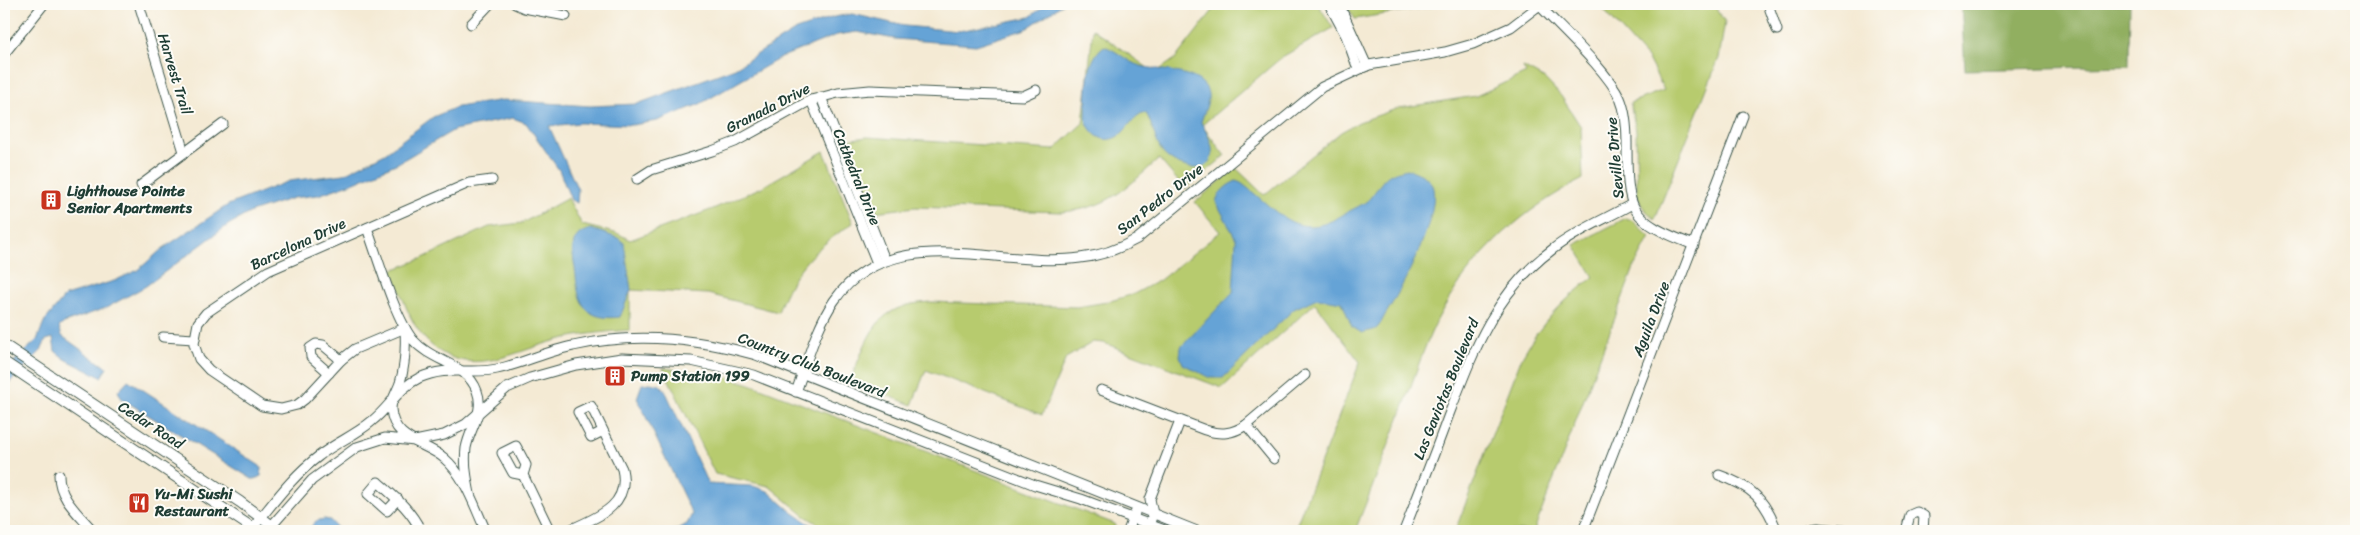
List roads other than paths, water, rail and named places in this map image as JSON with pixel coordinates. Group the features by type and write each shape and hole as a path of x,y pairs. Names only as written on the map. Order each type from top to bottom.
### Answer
{"main road":[{"name":"Cedar Road","path":"4,345 262,517 273,529"},
{"name":"Cedar Road","path":"4,362 253,530"}],"street":[{"path":"4,54 44,4"},
{"name":"Harvest Trail","path":"139,4 184,152"},
{"path":"471,24 490,4"},
{"path":"515,4 524,8 566,16"},
{"path":"1329,4 1363,67"},
{"path":"1339,4 1354,33 1363,67"},
{"name":"San Pedro Drive","path":"796,392 826,313 835,298 853,279 881,262 907,254 925,253 1072,259 1114,250 1136,238 1163,218 1308,96 1337,78 1363,67 1393,59 1445,52 1473,44 1511,27 1540,4"},
{"name":"Seville Drive","path":"1540,4 1601,72 1619,97 1627,128 1628,188 1632,204 1654,229 1694,245"},
{"path":"1768,4 1777,30"},
{"name":"Granada Drive","path":"637,179 651,170 689,160 734,142 811,100 838,93 864,90 1023,96 1036,90"},
{"name":"Cathedral Drive","path":"821,97 881,262"},
{"name":"Cathedral Drive","path":"811,100 881,262"},
{"name":"Aguila Drive","path":"1584,531 1743,116"},
{"path":"141,185 223,124"},
{"name":"Barcelona Drive","path":"194,339 198,323 206,313 245,284 268,271 469,184 492,180"},
{"name":"Las Gaviotas Boulevard","path":"1404,531 1469,362 1495,311 1529,269 1552,249 1582,230 1632,204"},
{"path":"367,228 405,328 417,344 430,355 459,370 472,380 480,399 480,410 469,435 466,451 465,467 470,494"},
{"path":"163,337 194,339 196,352 203,365 268,408 281,409 297,405 341,360 363,344 405,328"},
{"path":"405,328 404,364 400,383 392,399 391,410 396,423 403,434 410,440 443,457 459,474 486,531"},
{"name":"Country Club Boulevard","path":"253,530 293,478 332,446 372,422 406,386 420,378 459,370 492,370 574,345 619,339 655,338 732,348 803,374 1198,531"},
{"path":"329,373 312,357 310,348 316,344 323,345 341,360"},
{"name":"Country Club Boulevard","path":"273,529 312,480 357,447 385,438 431,439 444,435 466,424 507,388 530,378 576,365 622,358 673,359 710,363 754,375 1034,485 1082,499 1133,518 1148,528 1167,531"},
{"path":"1101,390 1180,421 1222,434 1238,430 1246,425 1305,376"},
{"path":"1148,528 1153,514 1150,499 1180,421"},
{"path":"1246,425 1274,459"},
{"path":"567,531 610,510 621,494 624,475 603,431"},
{"path":"59,475 60,488 65,498 93,531"},
{"path":"523,475 550,531"},
{"path":"1719,475 1740,482 1756,496 1766,508 1777,531"},
{"path":"398,499 413,514 421,531"},
{"path":"1128,531 1137,508 1150,499"},
{"path":"1906,531 1910,515 1917,512 1924,516 1923,531"},
{"path":"1798,531 1818,528 1850,531"}],"water":[{"path":"1046,4 1063,4 1026,29 976,45 895,39 857,32 837,35 782,57 700,104 657,121 632,125 580,123 549,126 578,190 577,203 571,200 559,170 526,123 513,118 454,130 398,163 350,184 318,195 293,198 251,212 228,225 146,286 106,308 64,323 59,327 62,336 107,368 101,377 65,359 55,351 53,338 46,340 41,351 4,388 4,371 37,340 44,322 65,296 114,281 138,270 162,249 228,205 289,181 344,174 385,153 433,117 457,107 503,100 590,106 637,104 735,68 796,30 834,17 852,14 905,26 959,31 1030,17"},
{"path":"1104,46 1136,64 1193,77 1202,83 1207,90 1208,100 1201,122 1212,147 1212,155 1209,162 1204,166 1189,168 1167,158 1160,149 1146,113 1139,115 1122,133 1111,139 1100,138 1092,131 1086,120 1088,80 1093,61"},
{"path":"1408,169 1424,176 1431,183 1434,195 1432,211 1427,230 1410,270 1377,328 1362,333 1352,327 1342,302 1317,298 1294,309 1223,378 1210,378 1183,364 1180,356 1181,347 1233,292 1236,239 1216,202 1223,189 1236,181 1241,183 1288,220 1300,225 1313,226 1327,223 1361,205 1370,198 1389,175"},
{"path":"591,229 618,238 624,243 631,290 620,317 609,318 593,314 582,303 579,296 573,254 574,241 577,236"},
{"path":"128,380 260,466 262,469 261,476 252,479 122,399 118,391"},
{"path":"642,384 660,385 665,390 708,484 753,486 768,491 792,512 820,531 673,531 687,524 692,514 637,398"},
{"path":"330,520 340,531 313,531 312,525 316,521"}],"place":[{"name":"Lighthouse Pointe Senior Apartments","path":"51,200"},
{"name":"Pump Station 199","path":"615,376"},
{"name":"Yu-Mi Sushi Restaurant","path":"139,503"}]}
